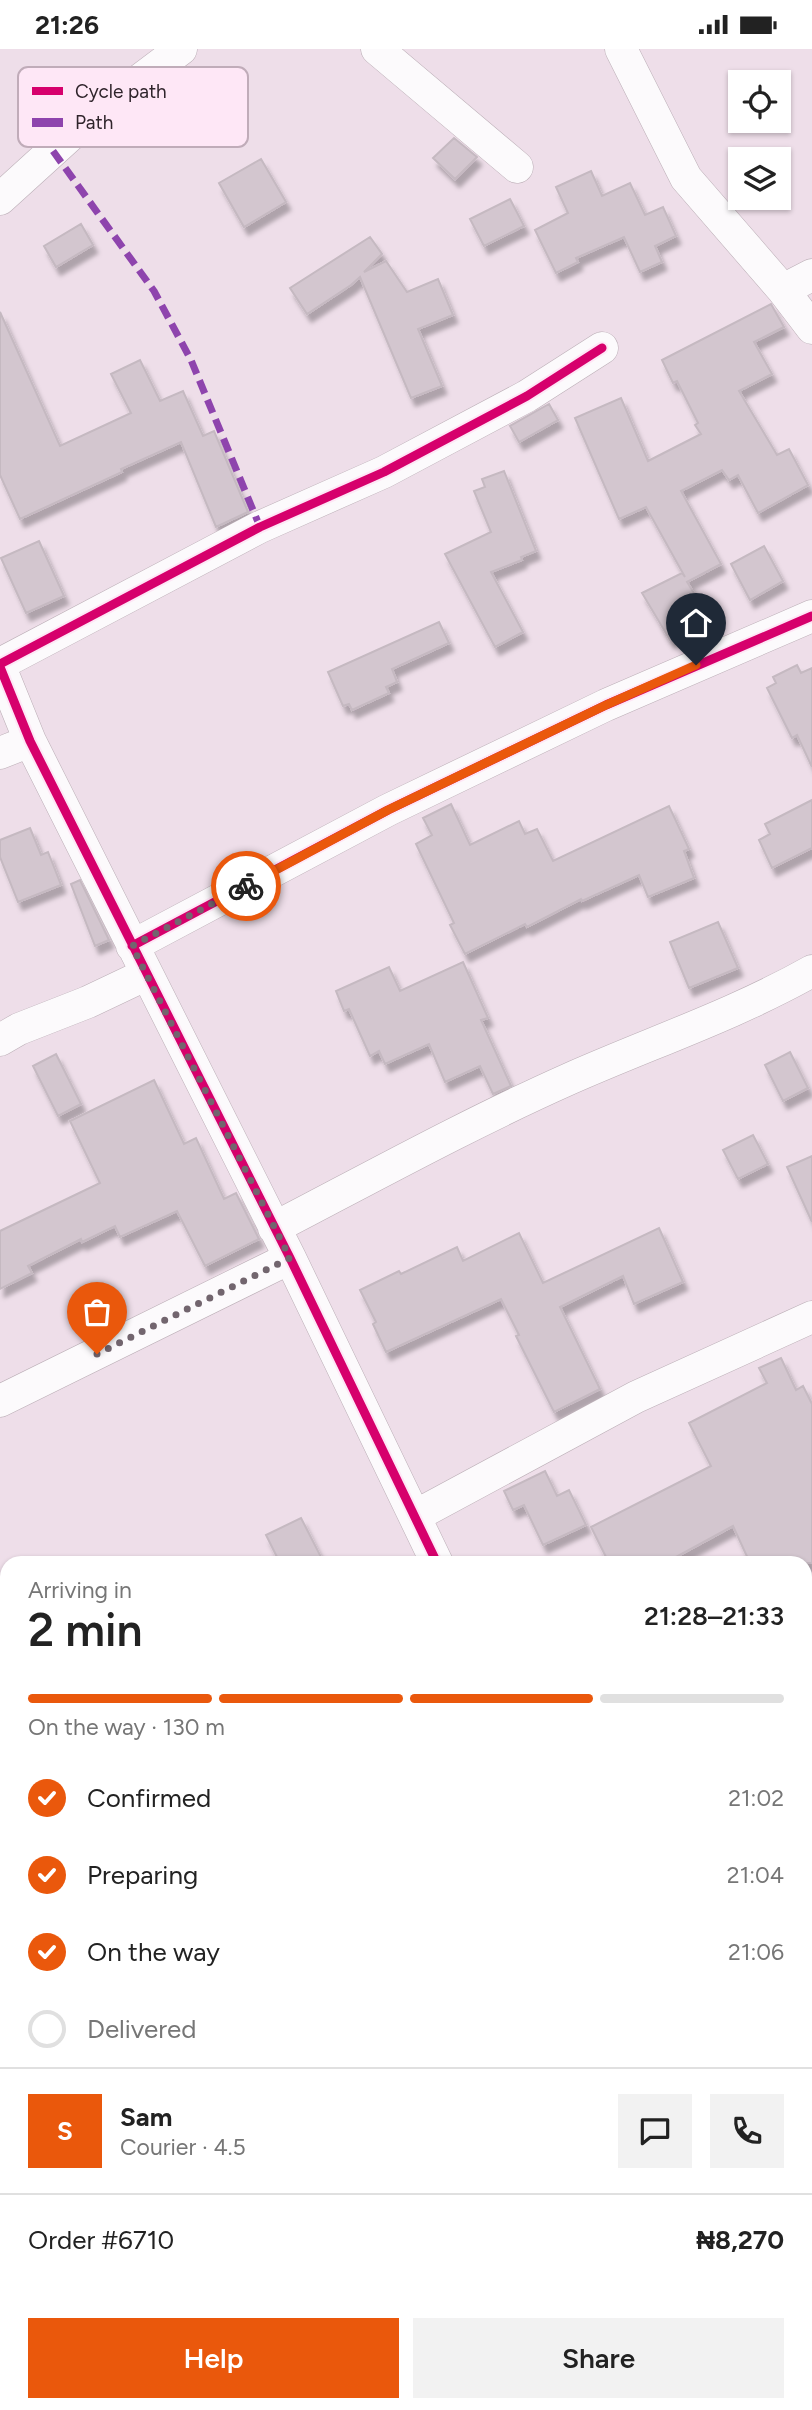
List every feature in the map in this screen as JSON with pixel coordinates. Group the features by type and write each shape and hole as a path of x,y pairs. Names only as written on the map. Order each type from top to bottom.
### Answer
{"street":[{"path":"157,67 181,49"},
{"path":"377,49 517,167"},
{"path":"621,49 686,177 812,328"},
{"path":"0,199 57,147"},
{"path":"783,290 812,275"},
{"path":"428,1556 415,1516 308,1300 290,1258 30,741 0,665 260,527 384,472 527,396 602,348"},
{"path":"132,946 388,810 606,705 812,615"},
{"path":"0,753 30,741"},
{"path":"274,1228 528,1098 691,1030 812,971"},
{"path":"0,1039 147,974"},
{"path":"0,1401 290,1258"},
{"path":"415,1516 636,1397 812,1317"}],"building":[{"path":"454,138 477,157 455,179 433,158"},
{"path":"261,159 286,202 244,227 219,183"},
{"path":"591,171 602,196 630,183 645,215 663,207 676,236 655,246 662,262 640,272 624,237 576,258 578,262 556,273 535,230 568,213 556,187"},
{"path":"510,199 524,226 484,246 470,219"},
{"path":"81,224 93,245 56,267 44,246"},
{"path":"370,237 382,254 364,272 386,261 407,292 438,279 453,315 418,329 442,386 411,398 360,277 307,314 290,288"},
{"path":"771,304 784,327 754,342 772,374 739,391 777,455 789,449 808,485 758,513 738,475 729,480 722,470 681,491 721,564 687,582 713,624 697,634 689,629 670,640 642,593 682,573 685,577 646,507 619,519 575,418 621,398 648,461 701,434 677,381 673,383 662,360"},
{"path":"0,312 60,446 131,413 111,374 140,360 160,401 183,391 203,436 214,431 248,512 216,527 181,442 20,519 0,475"},
{"path":"549,404 558,420 519,442 510,426"},
{"path":"504,471 536,551 521,557 522,560 491,572 523,632 495,647 445,554 491,532 474,491 485,487 482,479"},
{"path":"39,541 64,596 26,613 1,558"},
{"path":"764,546 783,581 750,600 731,564"},
{"path":"439,622 449,643 392,669 397,682 386,687 389,693 352,710 349,704 343,706 328,672"},
{"path":"797,665 801,673 812,668 812,767 797,735 792,738 767,688 776,683 773,677"},
{"path":"812,800 812,848 772,868 759,840 770,834 765,824"},
{"path":"451,804 470,845 519,821 525,834 537,829 553,861 669,806 689,849 684,851 694,878 648,897 639,875 582,901 581,899 527,927 525,924 465,954 450,925 454,923 416,844 432,835 423,818"},
{"path":"30,828 41,855 48,852 61,885 18,902 0,857 0,840"},
{"path":"80,880 109,940 95,946 71,884"},
{"path":"718,922 738,968 689,988 670,942"},
{"path":"463,962 488,1018 481,1020 511,1086 493,1094 480,1066 445,1082 429,1044 385,1064 379,1051 370,1056 349,1009 344,1011 336,991 389,967 400,991"},
{"path":"790,1052 808,1088 783,1101 765,1065"},
{"path":"56,1054 81,1104 58,1116 33,1066"},
{"path":"154,1080 184,1144 196,1138 224,1199 236,1193 259,1239 205,1266 177,1211 120,1237 115,1226 82,1242 81,1239 28,1266 32,1273 0,1289 0,1231 100,1183 70,1121"},
{"path":"753,1135 768,1164 738,1179 723,1150"},
{"path":"812,1156 812,1222 787,1167"},
{"path":"659,1228 683,1282 634,1304 623,1276 560,1307 600,1389 554,1412 516,1336 519,1335 501,1299 386,1352 373,1324 376,1322 360,1290 457,1247 463,1261 519,1233 543,1283"},
{"path":"781,1358 796,1390 803,1386 812,1404 812,1556 747,1556 733,1526 678,1556 606,1556 591,1527 711,1466 689,1423 767,1383 759,1368"},
{"path":"545,1471 557,1496 569,1490 586,1525 543,1545 524,1505 513,1510 504,1491"},
{"path":"301,1518 320,1556 276,1556 266,1535"}],"marked path":[{"path":"53,151 154,291 191,360 260,527"}],"cycle path":[{"path":"0,664 260,527 384,472 527,396 602,348"},
{"path":"132,946 388,810 606,705 812,616"},
{"path":"0,667 30,741 290,1258 434,1556"}],"way so far":[{"path":"97,1354 290,1258 132,946 246,886"}],"route":[{"path":"246,886 388,810 606,705 696,665"}]}
